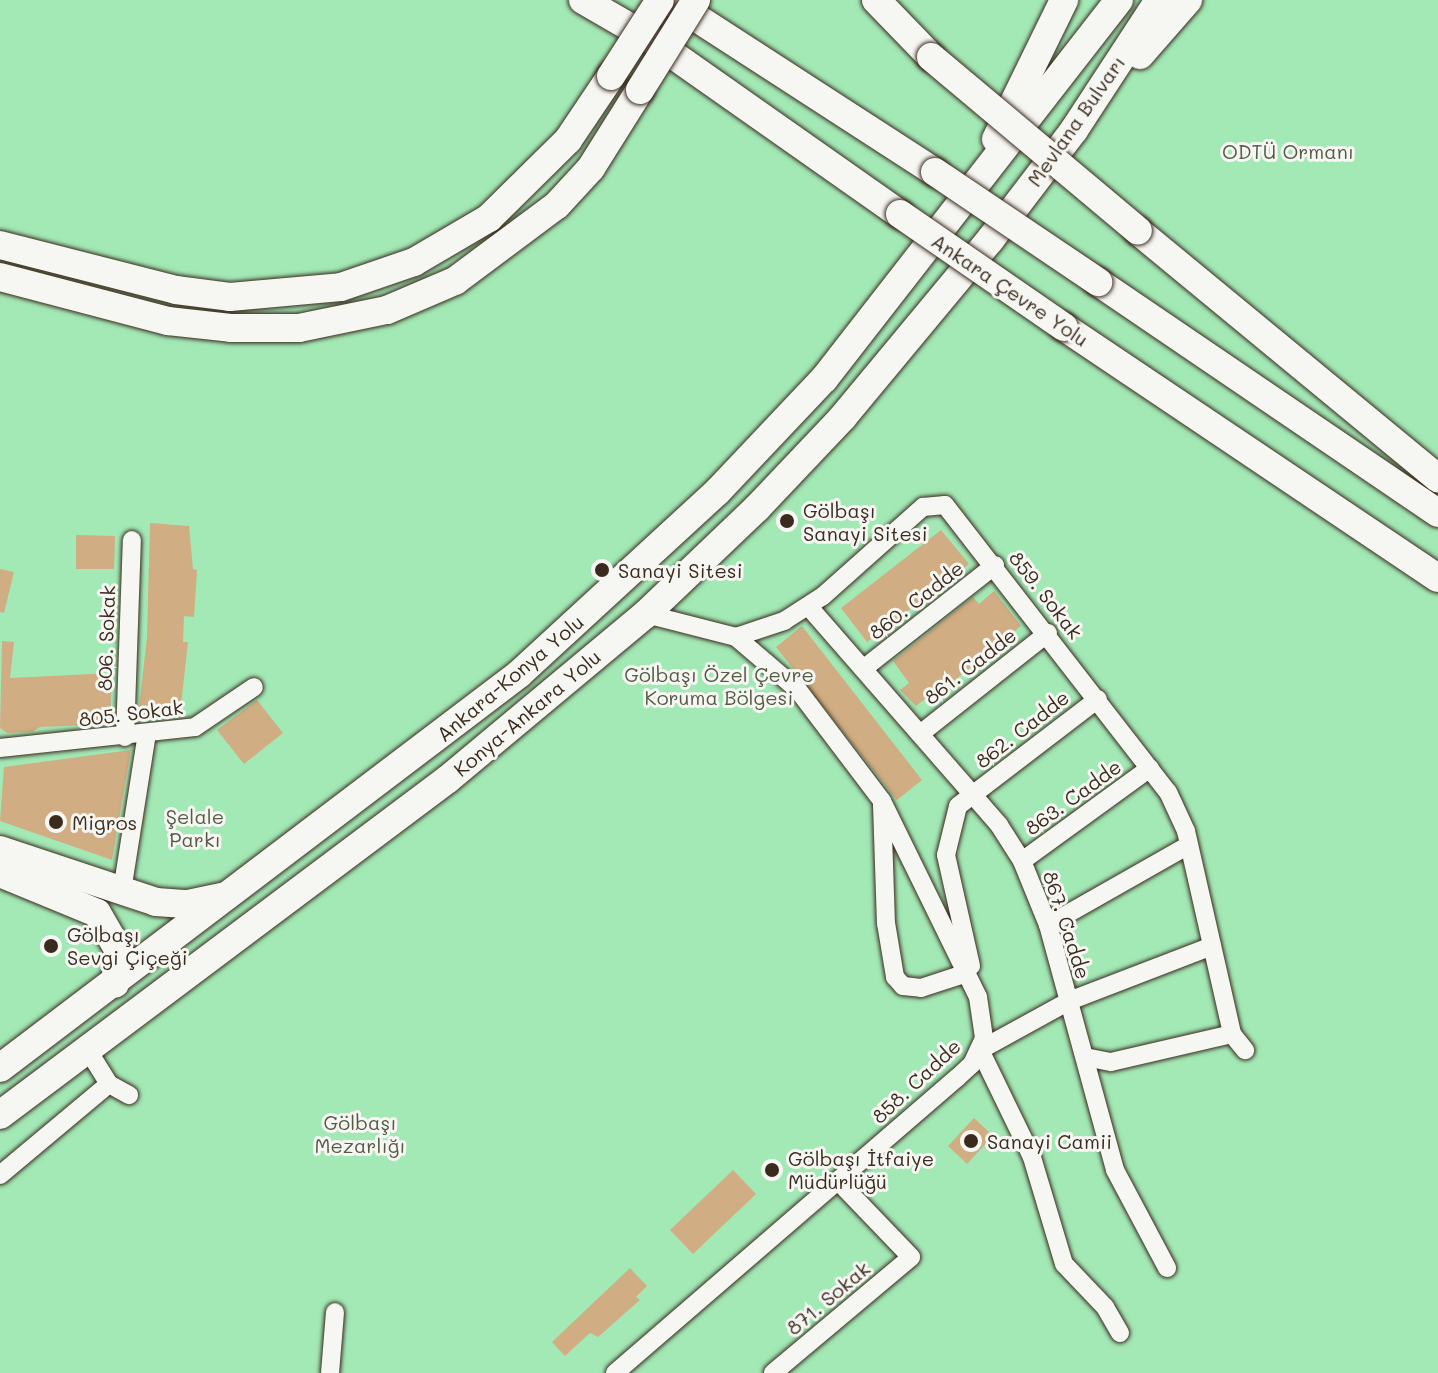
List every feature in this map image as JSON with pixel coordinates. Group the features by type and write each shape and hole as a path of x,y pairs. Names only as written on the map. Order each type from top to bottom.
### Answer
{"highway":[{"name":"Ankara Çevre Yolu","path":"583,0 652,40 1064,327 1438,578"},
{"path":"0,245 92,270 216,295 291,295 341,287 414,262 489,218 568,140 660,0"},
{"path":"669,0 935,172 1438,513"},
{"path":"0,277 168,321 231,328 299,328 387,310 455,281 557,205 591,168 696,0"},
{"path":"876,0 931,57 1438,478"},
{"path":"952,214 998,136 1064,0"},
{"name":"Mevlana Bulvarı","path":"952,214 1119,0"},
{"name":"Mevlana Bulvarı","path":"990,240 1074,130 1159,0"},
{"path":"1074,130 1188,0"},
{"name":"Ankara-Konya Yolu","path":"0,1068 235,894 519,674 609,595 718,491 824,379 952,214"},
{"name":"Konya-Ankara Yolu","path":"0,1115 347,859 646,614 843,417 990,240"},
{"path":"0,850 122,891 172,904 235,894"},
{"path":"0,873 97,913 119,951 115,984"}],"street":[{"name":"859. Sokak","path":"736,637 809,607 930,503 945,505 1048,633 1174,803 1189,845 1232,1034"},
{"name":"806. Sokak","path":"125,737 132,540"},
{"name":"860. Cadde","path":"863,669 995,565"},
{"name":"867. Cadde","path":"809,607 973,795 1022,861 1048,925 1115,1170 1167,1268"},
{"path":"646,614 736,637"},
{"name":"861. Cadde","path":"920,734 1048,633"},
{"name":"858. Cadde","path":"615,1373 957,1078 980,1050 984,1019 971,981 882,801 798,690 736,637"},
{"name":"805. Sokak","path":"0,748 125,737 206,724 254,687"},
{"name":"862. Cadde","path":"973,795 1098,699"},
{"path":"122,891 147,734"},
{"name":"863. Cadde","path":"1022,861 1150,768"},
{"path":"882,801 886,923 895,977 903,986 921,988 971,981 946,855 958,806 973,795"},
{"path":"1048,925 1189,845"},
{"path":"1120,1333 1105,1307 1064,1264 1032,1157 980,1050 1069,1001 1212,946"},
{"path":"1085,1057 1111,1062 1232,1034 1245,1050"},
{"path":"88,1050 109,1084 129,1095"},
{"path":"0,1175 109,1084"},
{"name":"871. Sokak","path":"773,1373 911,1257 838,1181"},
{"path":"330,1373 335,1312"}],"green space":[{"name":"Gölbaşı Özel Çevre Koruma Bölgesi","path":"0,0 1438,0 1438,1373 0,1373"}],"building":[{"path":"150,523 189,526 193,569 197,570 194,617 184,616 183,642 188,642 180,714 154,718 138,717 147,637"},
{"path":"941,530 969,564 867,642 841,608"},
{"path":"76,535 115,536 114,569 76,569"},
{"path":"0,569 14,572 4,613 0,612"},
{"path":"994,591 1021,626 928,702 925,699 916,706 900,690 909,683 893,661 973,597 979,604"},
{"path":"802,626 922,780 897,800 776,647"},
{"path":"2,641 14,642 10,678 112,673 110,724 40,727 32,732 7,733 0,728"},
{"path":"257,700 283,733 244,764 217,730"},
{"path":"131,750 112,860 0,821 4,767"},
{"name":"Sanayi Camii","path":"974,1118 993,1136 967,1164 948,1146"},
{"path":"733,1170 756,1194 693,1254 670,1230"},
{"path":"630,1268 647,1286 636,1297 640,1300 598,1337 590,1333 565,1356 552,1342"}],"place":[{"name":"Gölbaşı Sanayi Sitesi","path":"787,521"},
{"name":"Sanayi Sitesi","path":"602,570"},
{"name":"Migros","path":"56,822"},
{"name":"Gölbaşı Sevgi Çiçeği","path":"51,946"},
{"name":"Sanayi Camii","path":"971,1141"},
{"name":"Gölbaşı İtfaiye Müdürlüğü","path":"772,1170"}],"park label":[{"name":"ODTÜ Ormanı","path":"1288,151"},
{"name":"Şelale Parkı","path":"195,828"},
{"name":"Gölbaşı Mezarlığı","path":"360,1134"}]}
